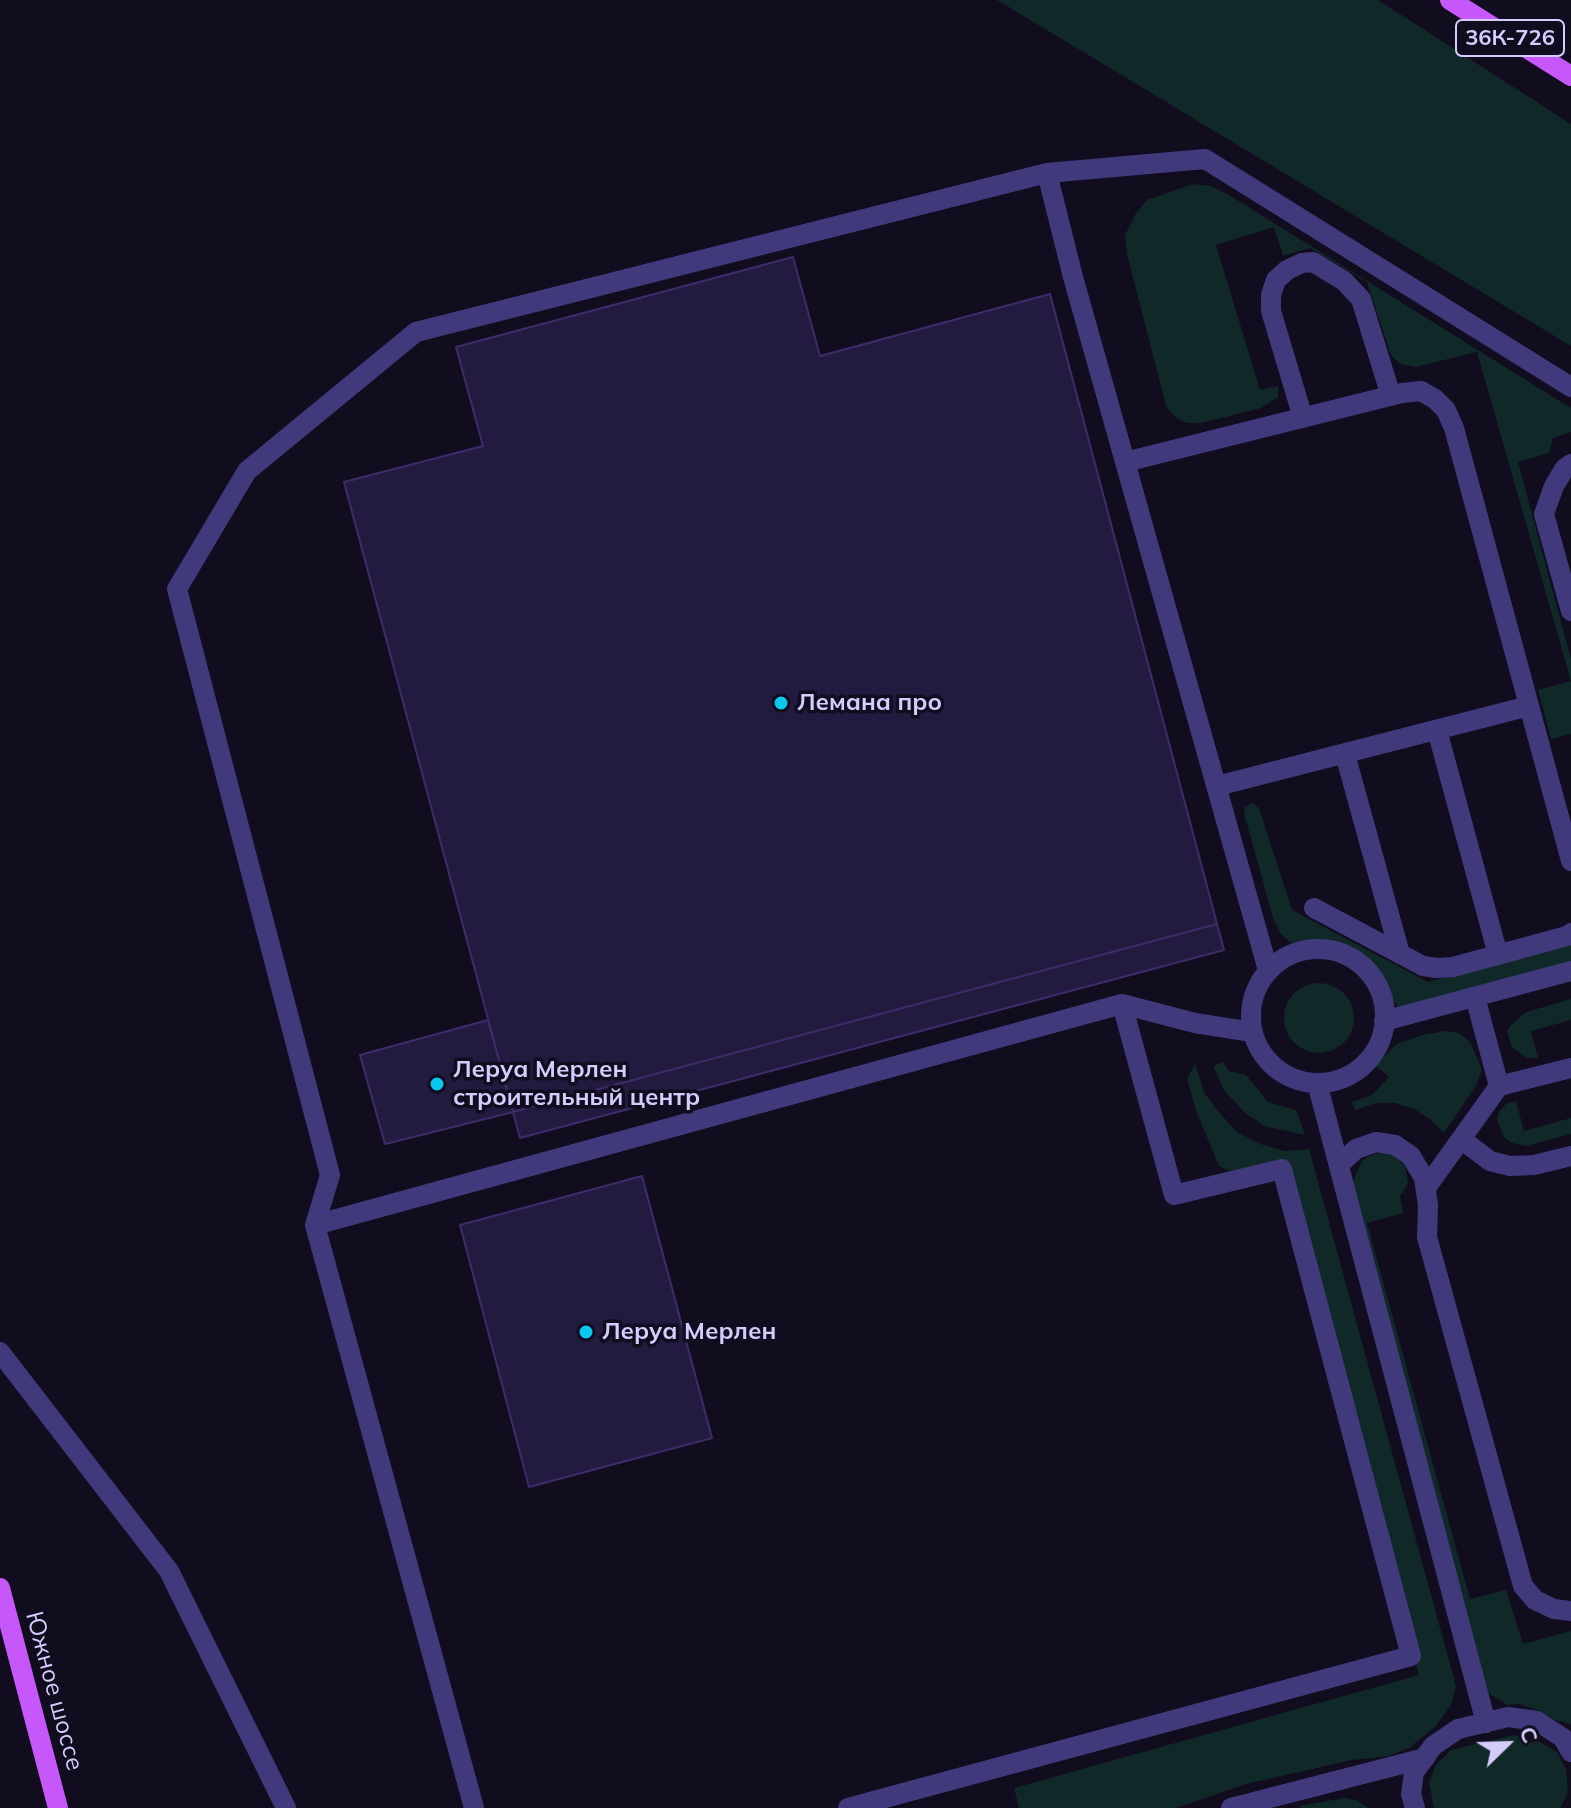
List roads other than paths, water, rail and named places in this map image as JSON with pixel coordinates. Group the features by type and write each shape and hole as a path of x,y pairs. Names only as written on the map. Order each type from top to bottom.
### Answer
{"main road":[{"name":"36К-726","path":"1450,0 1571,76"},
{"name":"Южное шоссе","path":"0,1588 58,1808"}],"lane":[{"path":"474,1808 315,1225 330,1175 177,589 247,471 416,332 1047,173 1205,159 1571,387"},
{"path":"1047,173 1268,970"},
{"path":"1303,418 1271,311 1271,295 1276,280 1302,263 1313,262 1344,281 1361,299 1391,396"},
{"path":"1125,462 1391,396 1421,391 1435,399 1446,410 1454,428 1571,861"},
{"path":"1571,464 1554,486 1544,514 1571,611"},
{"path":"1217,786 1529,706"},
{"path":"1437,730 1498,955"},
{"path":"1345,754 1400,954"},
{"path":"1314,908 1423,966 1437,968 1453,967 1571,933"},
{"path":"1307,949 1329,950 1350,957 1367,971 1379,989 1385,1011 1384,1021 1383,1033 1374,1053 1359,1069 1339,1080 1317,1083 1296,1080 1276,1069 1261,1053 1252,1032 1250,1010 1256,989 1268,970 1286,957 1307,949"},
{"path":"1384,1021 1571,971"},
{"path":"1475,997 1499,1086"},
{"path":"315,1225 1122,1004 1195,1023 1252,1032"},
{"path":"848,1808 1411,1656 1282,1169 1174,1195 1122,1004"},
{"path":"1426,1188 1499,1086 1571,1068"},
{"path":"1317,1083 1486,1723"},
{"path":"1461,1139 1490,1161 1510,1166 1534,1165 1571,1156"},
{"path":"1339,1165 1356,1149 1376,1142 1395,1145 1411,1156 1424,1178 1427,1237 1523,1586 1535,1600 1554,1609 1571,1611"},
{"path":"0,1352 169,1571 286,1808"},
{"path":"1415,1808 1411,1794 1414,1772 1433,1746 1458,1729 1508,1717 1537,1721 1568,1741"},
{"path":"1231,1808 1425,1758"}],"place":[{"name":"Лемана про","path":"781,703"},
{"name":"Леруа Мерлен строительный центр","path":"437,1084"},
{"name":"Леруа Мерлен","path":"586,1332"}]}
